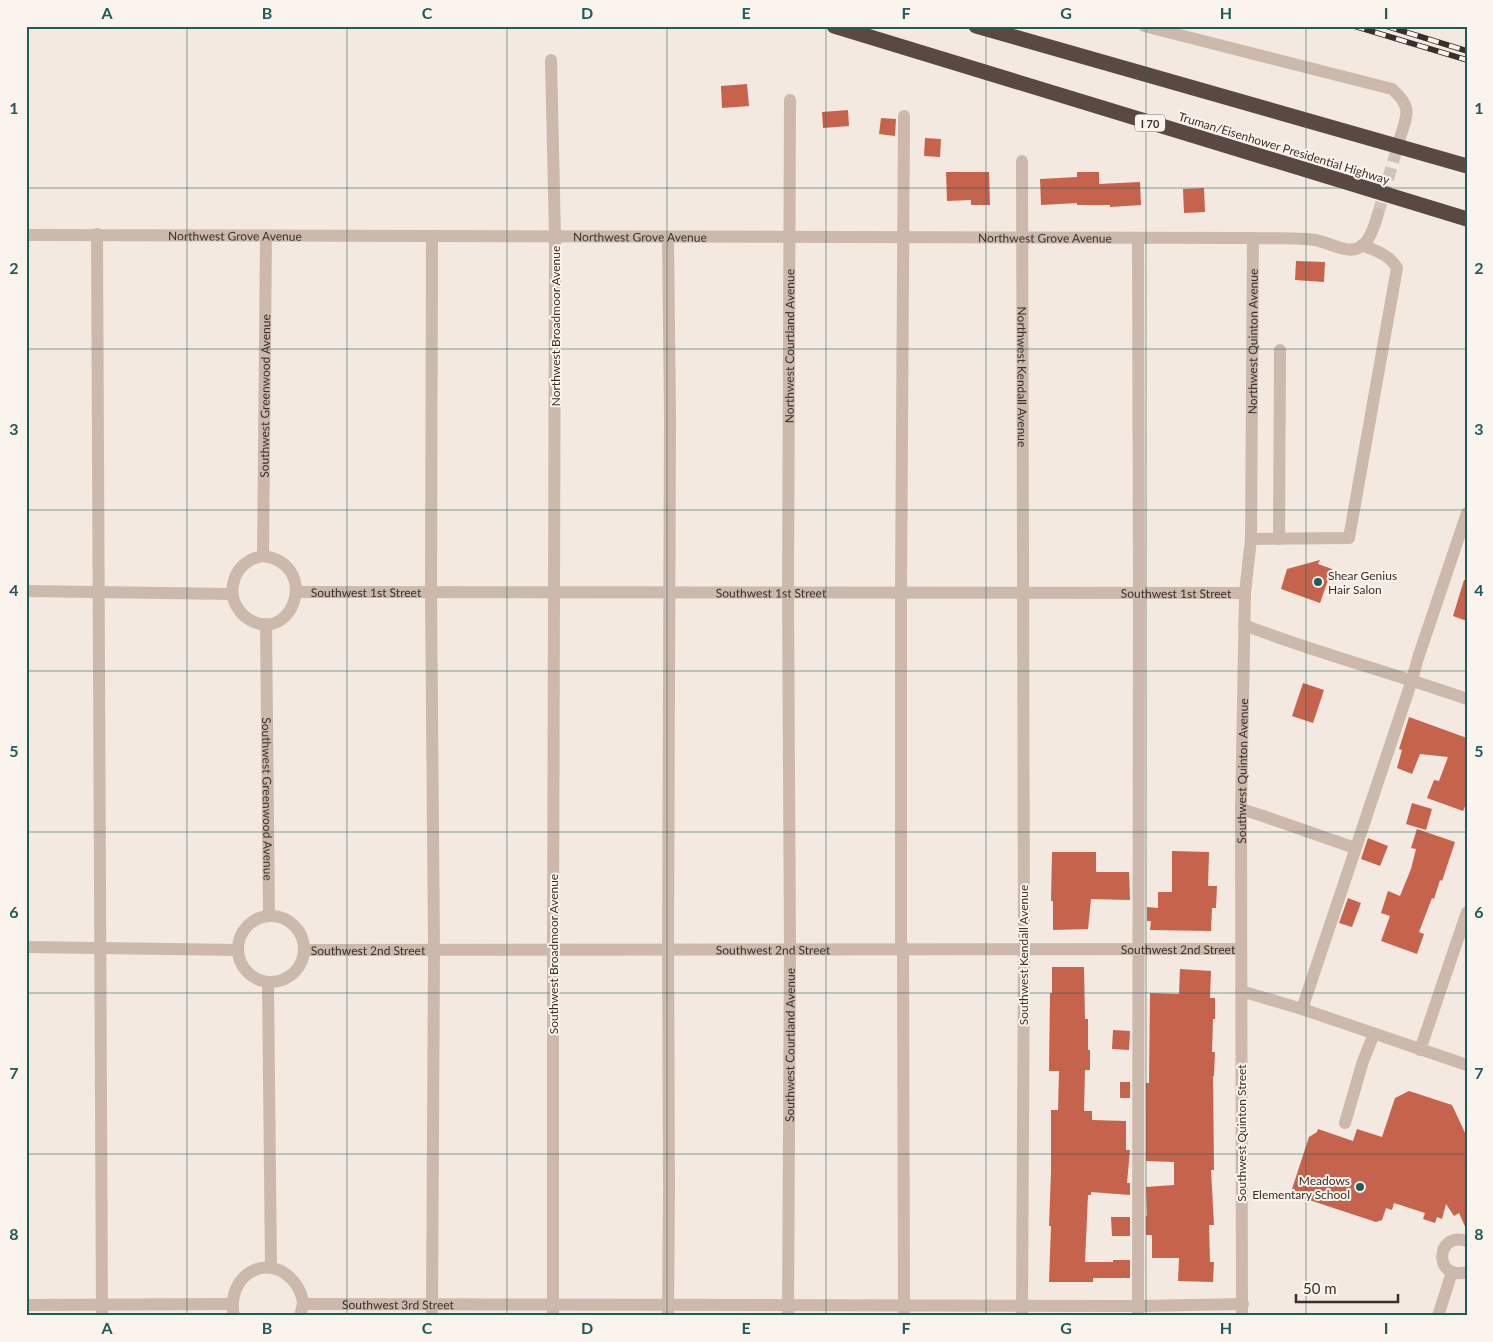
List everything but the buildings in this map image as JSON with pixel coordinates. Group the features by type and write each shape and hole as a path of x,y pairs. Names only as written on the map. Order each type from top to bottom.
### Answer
{"highway":[{"name":"Truman/Eisenhower Presidential Highway","path":"834,26 1467,219"},
{"path":"976,26 1467,166"}],"street":[{"path":"1144,26 1392,89 1402,97 1406,105 1407,114 1400,138"},
{"name":"Northwest Broadmoor Avenue","path":"551,60 555,237 554,592"},
{"name":"Northwest Courtland Avenue","path":"788,593 790,100"},
{"path":"904,116 901,593 904,1311"},
{"name":"Northwest Kendall Avenue","path":"1022,162 1023,593"},
{"path":"1253,238 1311,240 1352,250 1366,242 1372,235 1378,214"},
{"path":"97,234 102,1310"},
{"name":"Northwest Grove Avenue","path":"26,235 1253,238"},
{"name":"Southwest Greenwood Avenue","path":"264,556 266,236"},
{"path":"432,237 431,592 434,950 432,1310"},
{"path":"668,237 670,419 668,949 670,1187 668,1310"},
{"path":"1138,238 1138,1311"},
{"name":"Northwest Quinton Avenue","path":"1245,593 1251,538 1253,238"},
{"path":"1251,538 1349,538 1397,268 1387,256 1362,245"},
{"path":"1279,538 1280,350"},
{"path":"1302,1009 1467,513"},
{"path":"264,556 280,561 288,567 293,576 297,592 294,604 287,614 277,621 266,624 259,624 248,619 236,605 232,594 234,580 238,571 250,560 264,556"},
{"path":"26,592 232,594"},
{"name":"Southwest 1st Street","path":"297,592 1245,593"},
{"name":"Southwest Broadmoor Avenue","path":"553,1310 554,592"},
{"name":"Southwest Courtland Avenue","path":"788,593 790,949 788,1311"},
{"name":"Southwest Kendall Avenue","path":"1022,1311 1023,593"},
{"name":"Southwest Quinton Avenue","path":"1241,950 1240,809 1245,593"},
{"name":"Southwest Greenwood Avenue","path":"266,624 269,915"},
{"path":"1244,625 1467,699"},
{"path":"1240,809 1355,848"},
{"path":"1420,1050 1467,912"},
{"path":"269,915 282,917 294,925 302,937 304,950 300,964 292,974 281,981 268,983 247,972 238,950 243,931 257,918 269,915"},
{"path":"26,947 238,950"},
{"name":"Southwest 2nd Street","path":"304,950 1241,950"},
{"name":"Southwest Quinton Street","path":"1241,950 1242,1310"},
{"path":"268,983 270,1268"},
{"path":"1240,991 1302,1009 1467,1065"},
{"path":"1345,1123 1363,1061 1374,1034"},
{"path":"1467,1241 1454,1240 1449,1242 1442,1251 1442,1263 1445,1267 1452,1272 1460,1274 1467,1272"},
{"path":"26,1305 102,1310 233,1310 234,1290 240,1281 248,1273 259,1268 270,1268 289,1275 297,1285 301,1310"},
{"path":"1438,1316 1452,1272"},
{"name":"Southwest 3rd Street","path":"301,1310 1242,1310"}],"tunnel":[{"path":"1378,214 1400,138"}],"railway":[{"path":"1354,26 1467,60"},
{"path":"1386,26 1467,51"}],"place":[{"name":"Shear Genius Hair Salon","path":"1318,582"},
{"name":"Meadows Elementary School","path":"1360,1187"}]}
